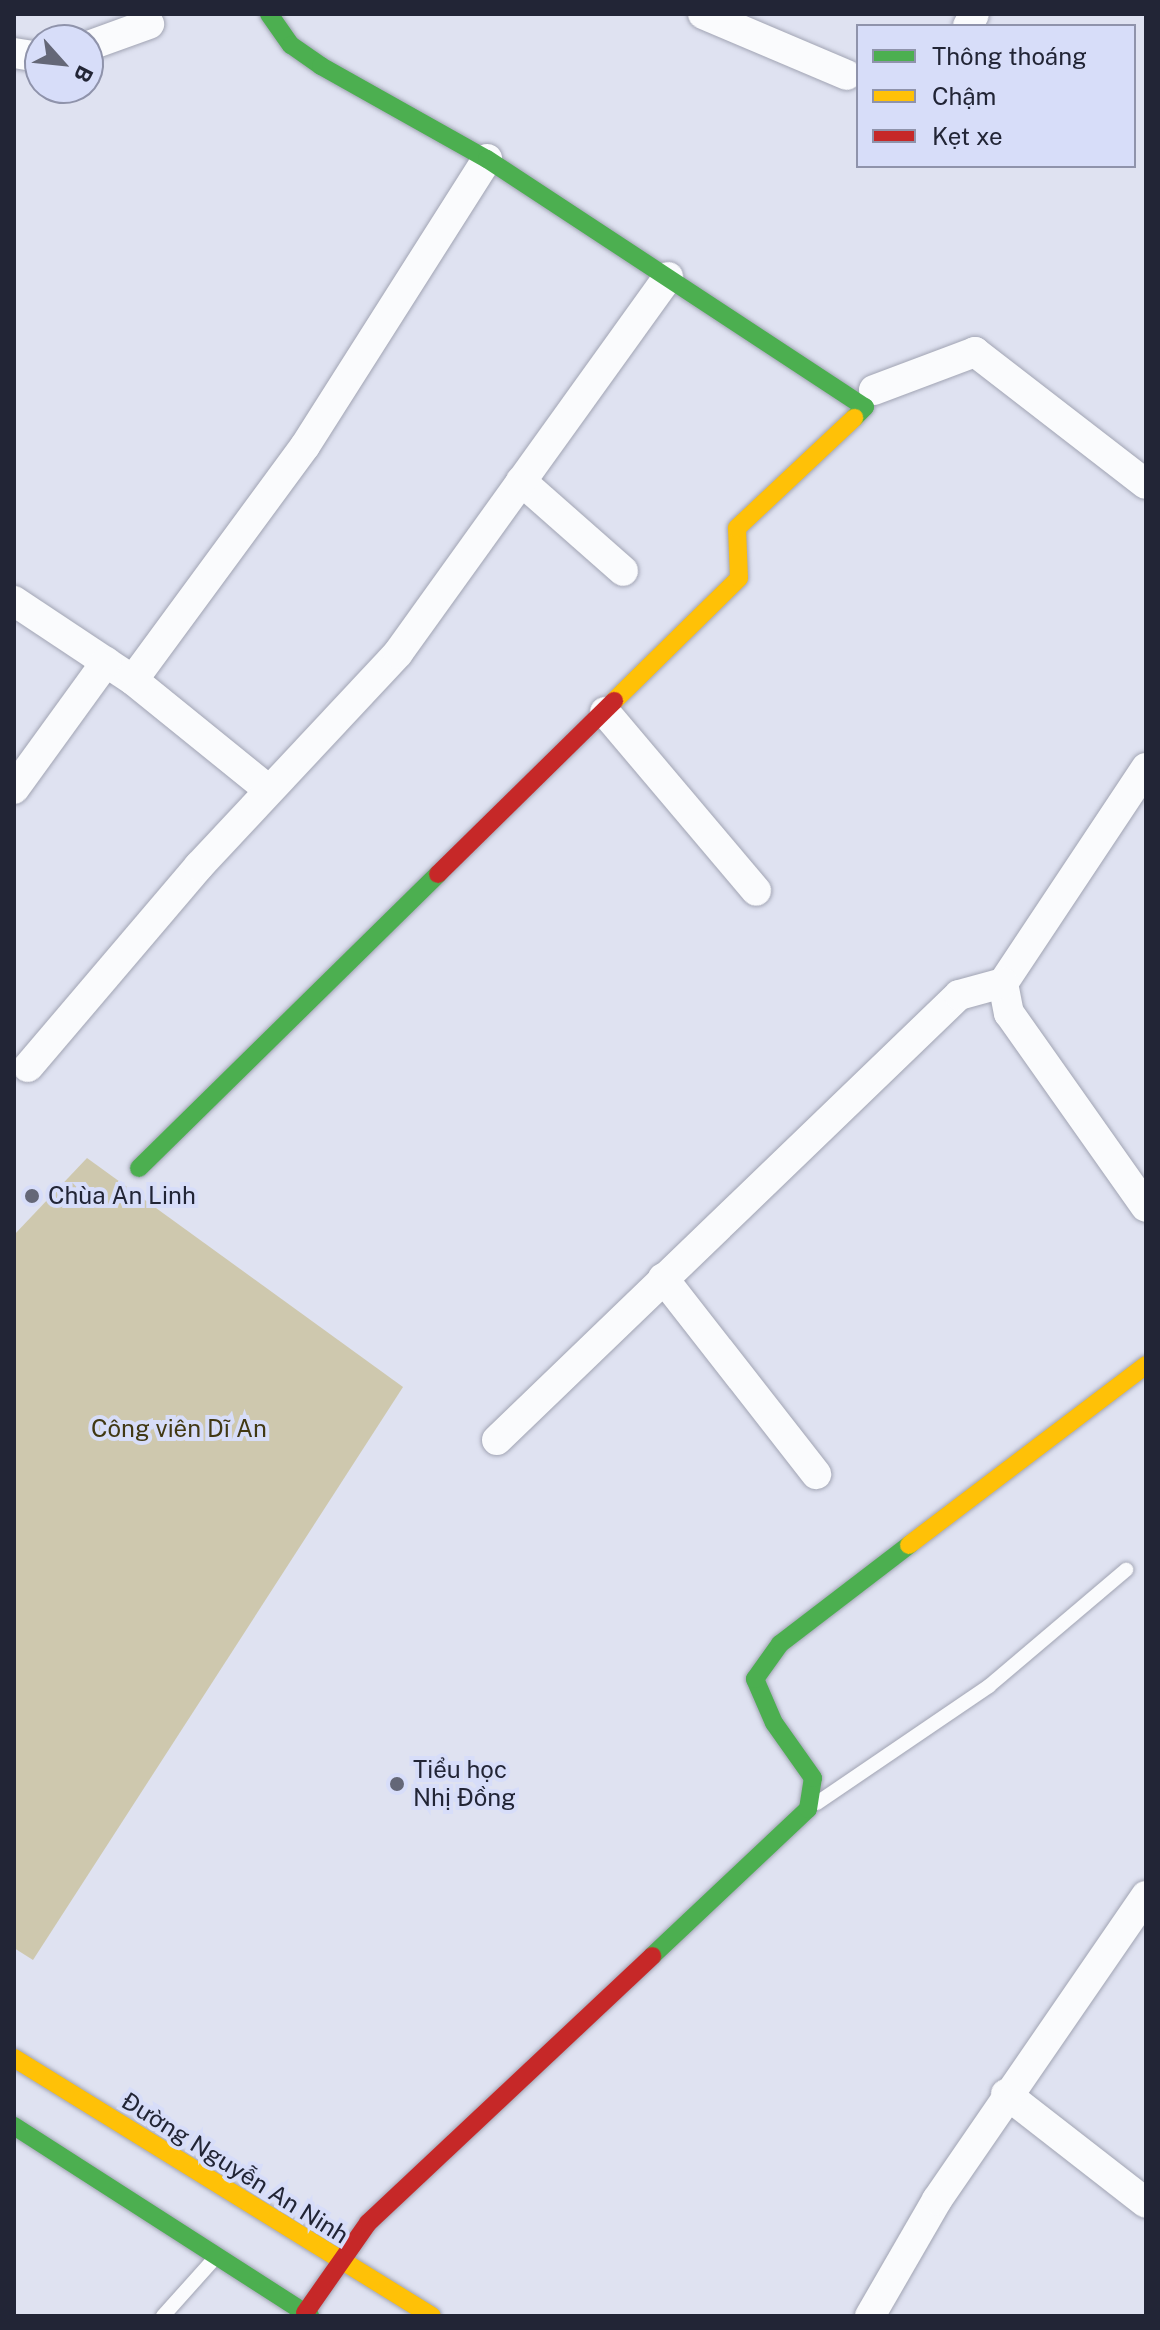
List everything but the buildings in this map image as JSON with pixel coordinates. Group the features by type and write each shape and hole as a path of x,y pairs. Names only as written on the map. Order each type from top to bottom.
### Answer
{"street":[{"path":"139,1168 739,578 737,528 865,407 487,159 321,66 291,45 269,14"},
{"path":"703,14 847,75"},
{"path":"104,40 149,24"},
{"path":"133,680 305,446 487,159"},
{"path":"28,1067 269,790 398,653 668,277"},
{"path":"874,390 975,352 1146,484"},
{"path":"521,481 623,571"},
{"path":"14,601 133,680 269,790"},
{"path":"14,789 106,662"},
{"path":"605,712 756,891"},
{"path":"497,1440 959,995 1003,983 1146,768"},
{"path":"1003,983 1009,1013 1146,1207"},
{"path":"663,1278 816,1474"},
{"path":"17,2132 307,2315 337,2261 368,2223 808,1809 813,1778 774,1723 755,1679 780,1644 1146,1365"},
{"path":"870,2316 937,2200 1006,2094 1146,1896"},
{"name":"Đường Nguyễn An Ninh","path":"14,2058 337,2261 432,2316"},
{"path":"1006,2094 1144,2197"}],"lane":[{"path":"808,1809 989,1686 1126,1570"},
{"path":"163,2316 215,2258"}],"green space":[{"name":"Công viên Dĩ An","path":"87,1158 403,1387 33,1960 14,1948 14,1235"}],"traffic: fast":[{"path":"269,14 291,45 321,66 487,159 865,407 854,418"},
{"path":"139,1168 438,874"},
{"path":"652,1956 808,1809 813,1778 774,1723 755,1679 780,1644 909,1545"},
{"path":"14,2126 310,2316"}],"traffic: slow":[{"path":"614,701 739,578 737,528 854,418"},
{"path":"909,1545 1146,1365"},
{"path":"14,2058 432,2316"}],"traffic: jam":[{"path":"438,874 614,701"},
{"path":"305,2313 368,2223 652,1956"}],"place":[{"name":"Chùa An Linh","path":"32,1196"},
{"name":"Tiểu học Nhị Đồng","path":"397,1784"}]}
